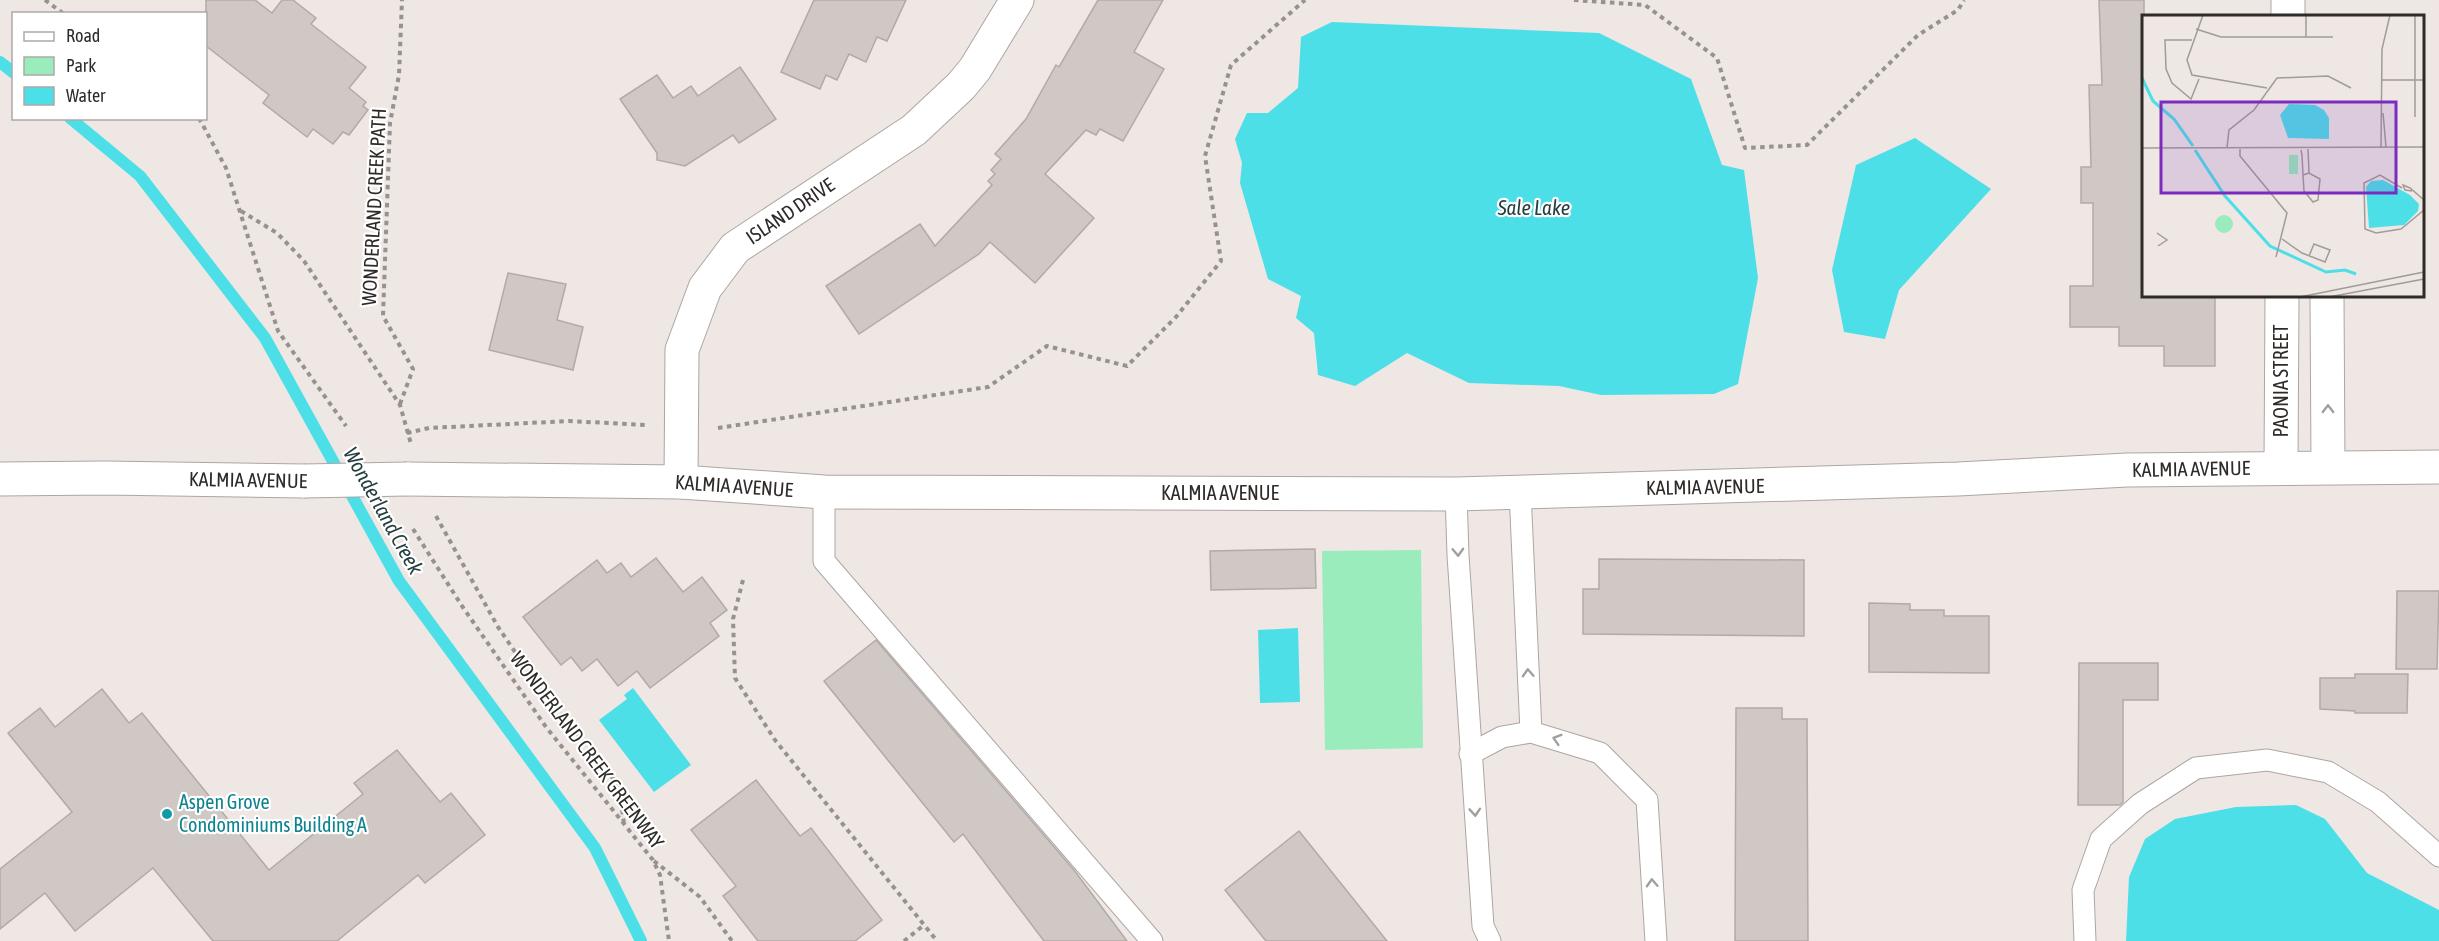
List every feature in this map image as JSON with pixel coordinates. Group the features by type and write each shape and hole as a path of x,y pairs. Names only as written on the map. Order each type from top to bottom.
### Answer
{"street":[{"name":"ISLAND DRIVE","path":"681,482 682,350 705,288 735,248 914,130 961,86 975,69 1017,0"},
{"name":"PAONIA STREET","path":"2281,467 2282,297"},
{"path":"2327,297 2328,467"},
{"name":"KALMIA AVENUE","path":"0,479 105,477 304,481 407,479 681,482 824,492 1456,494 1935,480 2127,470 2439,467"}],"lane":[{"path":"824,492 824,561 1152,941"},
{"path":"1520,492 1531,732"},
{"path":"1456,494 1470,754 1483,926 1490,941"},
{"path":"1470,754 1502,737 1531,732 1600,753 1647,800 1656,941"},
{"path":"2085,941 2083,890 2101,839 2140,804 2196,768 2267,760 2328,772 2378,802 2439,856"}],"path":[{"path":"45,0 61,12"},
{"name":"WONDERLAND CREEK PATH","path":"400,405 413,369 383,316 390,123 399,75 402,0"},
{"path":"681,434 988,387 1047,346 1127,366 1176,318 1221,261 1205,156 1231,65 1305,0"},
{"path":"1574,0 1645,5 1717,58 1745,148 1808,145 1918,35 1958,10 1964,0"},
{"path":"200,120 226,168 278,331 346,426"},
{"name":"WONDERLAND CREEK PATH","path":"241,211 277,233 304,261 400,405 407,433 429,428 569,421 644,425 681,434"},
{"path":"436,519 498,627 539,687 619,786 624,824"},
{"name":"WONDERLAND CREEK GREENWAY","path":"413,529 462,606 546,727 653,860 660,875 669,941"},
{"path":"743,580 733,619 735,678 775,740 936,941"},
{"path":"653,860 700,897 732,941"},
{"path":"904,941 924,925"}],"green space":[{"path":"1421,550 1423,748 1325,750 1322,551"}],"water":[{"name":"Sale Lake","path":"1332,22 1599,33 1691,79 1722,165 1744,170 1758,278 1738,384 1714,394 1601,395 1559,386 1469,383 1407,353 1355,386 1318,375 1314,333 1296,318 1301,296 1268,279 1240,183 1242,163 1235,139 1247,113 1268,113 1298,88 1301,37"},
{"path":"1915,138 1991,189 1899,290 1885,339 1844,332 1832,270 1856,165"},
{"path":"1298,628 1300,702 1260,703 1258,630"},
{"path":"633,688 691,765 654,792 599,720 627,699 624,695"},
{"path":"2296,805 2325,819 2367,873 2439,910 2439,941 2126,941 2129,877 2145,839 2175,819 2236,807"}],"building":[{"path":"206,0 255,0 272,13 282,0 293,0 316,18 311,24 366,67 349,88 366,102 363,106 368,110 349,135 343,132 333,144 313,129 307,137 263,103 269,95 207,47"},
{"path":"814,0 906,0 887,41 877,37 866,62 849,54 837,80 826,75 820,89 781,72"},
{"path":"1098,0 1163,0 1134,52 1164,69 1123,141 1100,129 1096,135 1086,130 1045,174 1094,218 1035,283 990,242 979,254 859,334 826,286 920,224 935,246 992,185 988,181 995,174 991,170 1001,159 995,154 1026,119 1056,65 1059,67"},
{"path":"2099,0 2144,0 2144,15 2142,15 2142,297 2215,297 2215,366 2164,366 2164,346 2119,346 2119,327 2070,327 2070,286 2093,286 2093,203 2081,203 2081,167 2091,167 2089,85 2102,85"},
{"path":"740,67 776,119 739,143 733,135 685,166 657,160 657,153 620,99 657,75 673,98 691,86 698,96"},
{"path":"508,273 566,284 557,320 583,327 573,370 489,350"},
{"path":"1315,549 1316,588 1211,590 1210,551"},
{"path":"656,558 683,592 702,577 727,610 710,623 719,636 650,688 637,671 618,686 597,659 582,671 571,657 561,665 523,617 597,560 607,573 621,563 631,577"},
{"path":"1599,559 1804,560 1804,636 1583,634 1583,589 1599,589"},
{"path":"2397,591 2439,591 2437,669 2396,669"},
{"path":"1869,603 1910,604 1910,610 1944,610 1944,616 1989,616 1989,673 1869,672"},
{"path":"876,640 1074,870 1127,941 1044,941 963,834 954,842 824,681"},
{"path":"2079,663 2158,663 2158,700 2123,700 2123,802 2120,805 2078,805"},
{"path":"2355,674 2408,674 2407,713 2355,713 2355,711 2320,709 2320,678 2355,678"},
{"path":"102,689 129,723 142,713 269,870 363,794 354,783 397,750 440,802 451,793 485,835 425,883 418,875 337,941 213,941 153,868 75,931 45,893 0,929 0,869 72,812 8,733 40,708 55,727"},
{"path":"1736,708 1782,708 1782,719 1807,719 1808,941 1735,941"},
{"path":"756,780 800,836 811,828 882,920 855,941 758,941 723,896 736,886 691,830"},
{"path":"1299,831 1387,941 1266,941 1225,890"}],"waterway":[{"name":"Wonderland Creek","path":"0,62 12,71"},
{"name":"Wonderland Creek","path":"72,120 140,176 265,338 399,581 595,848 641,941"}],"place":[{"name":"Aspen Grove Condominiums Building A","path":"167,814"}]}
